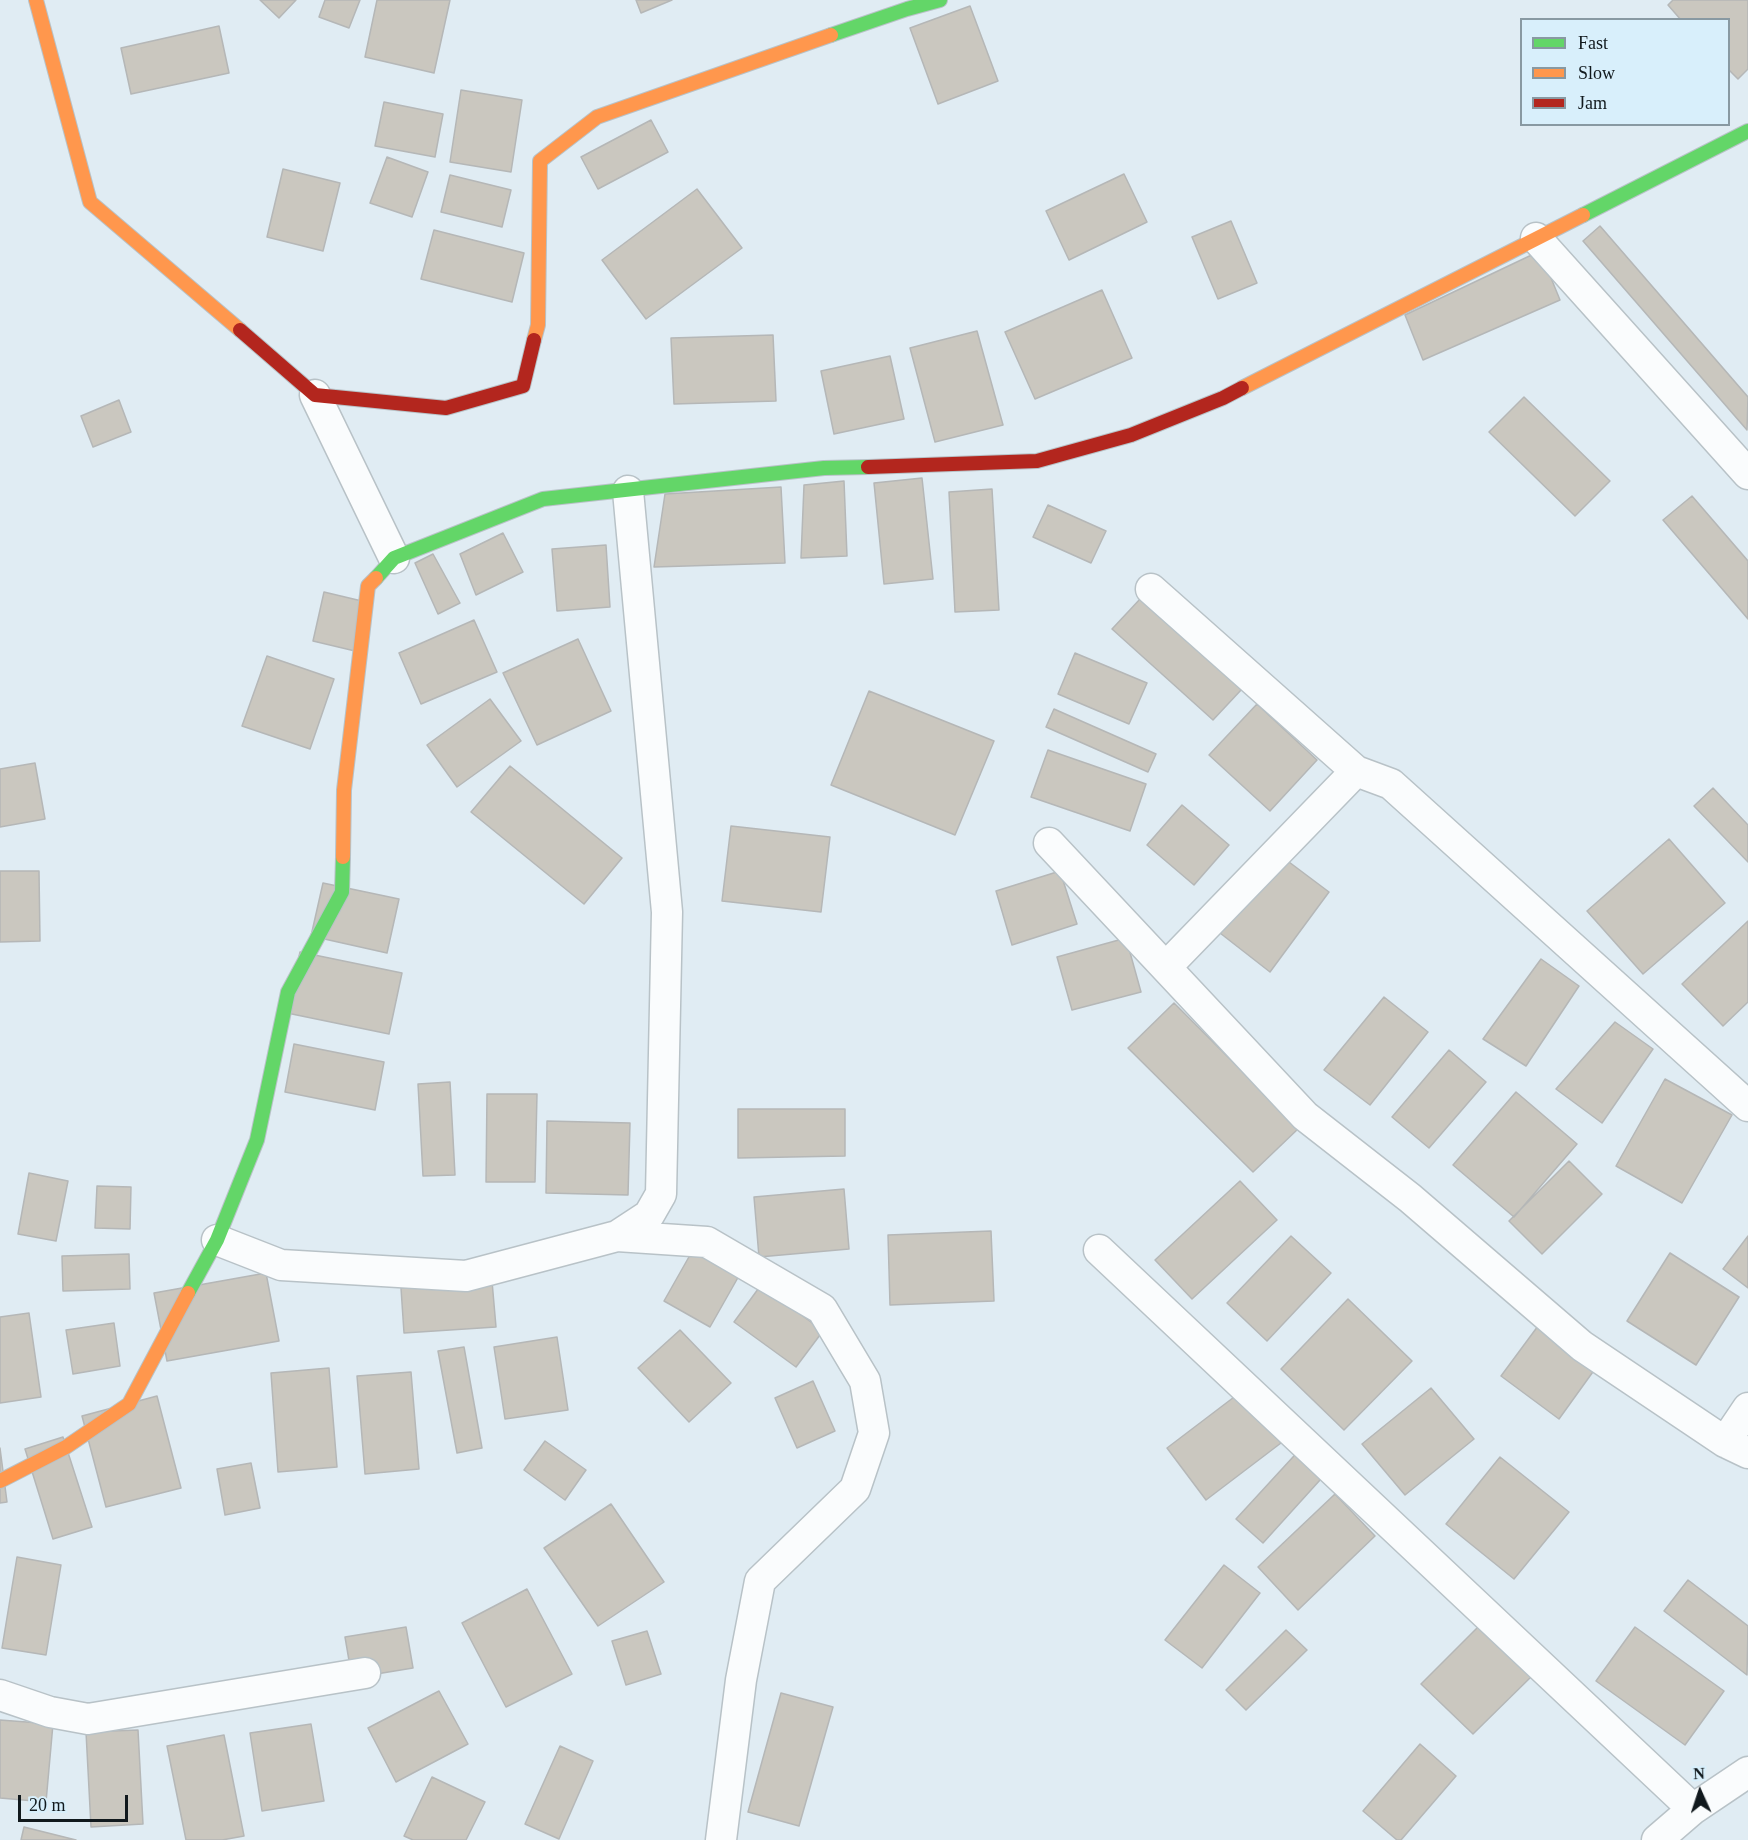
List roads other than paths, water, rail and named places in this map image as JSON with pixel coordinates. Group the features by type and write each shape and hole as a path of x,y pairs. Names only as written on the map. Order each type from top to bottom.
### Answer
{"street":[{"path":"36,0 90,201 315,395 394,558"},
{"path":"315,395 447,408 523,386 538,325 540,161 597,117 907,9 940,0"},
{"path":"0,1481 66,1447 129,1404 218,1239 257,1140 288,992 342,892 344,790 368,586 394,558 543,500 824,468 1037,461 1131,435 1223,398 1748,132"},
{"path":"1536,238 1748,474"},
{"path":"218,1239 281,1265 466,1276 617,1236 649,1215 661,1194 667,924 628,491"},
{"path":"1151,589 1356,771 1391,784 1748,1106"},
{"path":"1166,967 1356,771"},
{"path":"1049,843 1305,1116 1410,1198 1582,1346 1737,1448 1748,1408"},
{"path":"617,1236 707,1242 822,1309 865,1381 874,1433 855,1490 760,1581 741,1680 721,1840"},
{"path":"1099,1251 1693,1809"},
{"path":"0,1695 50,1712 88,1719 366,1673"},
{"path":"1657,1840 1693,1809 1748,1772"}]}
